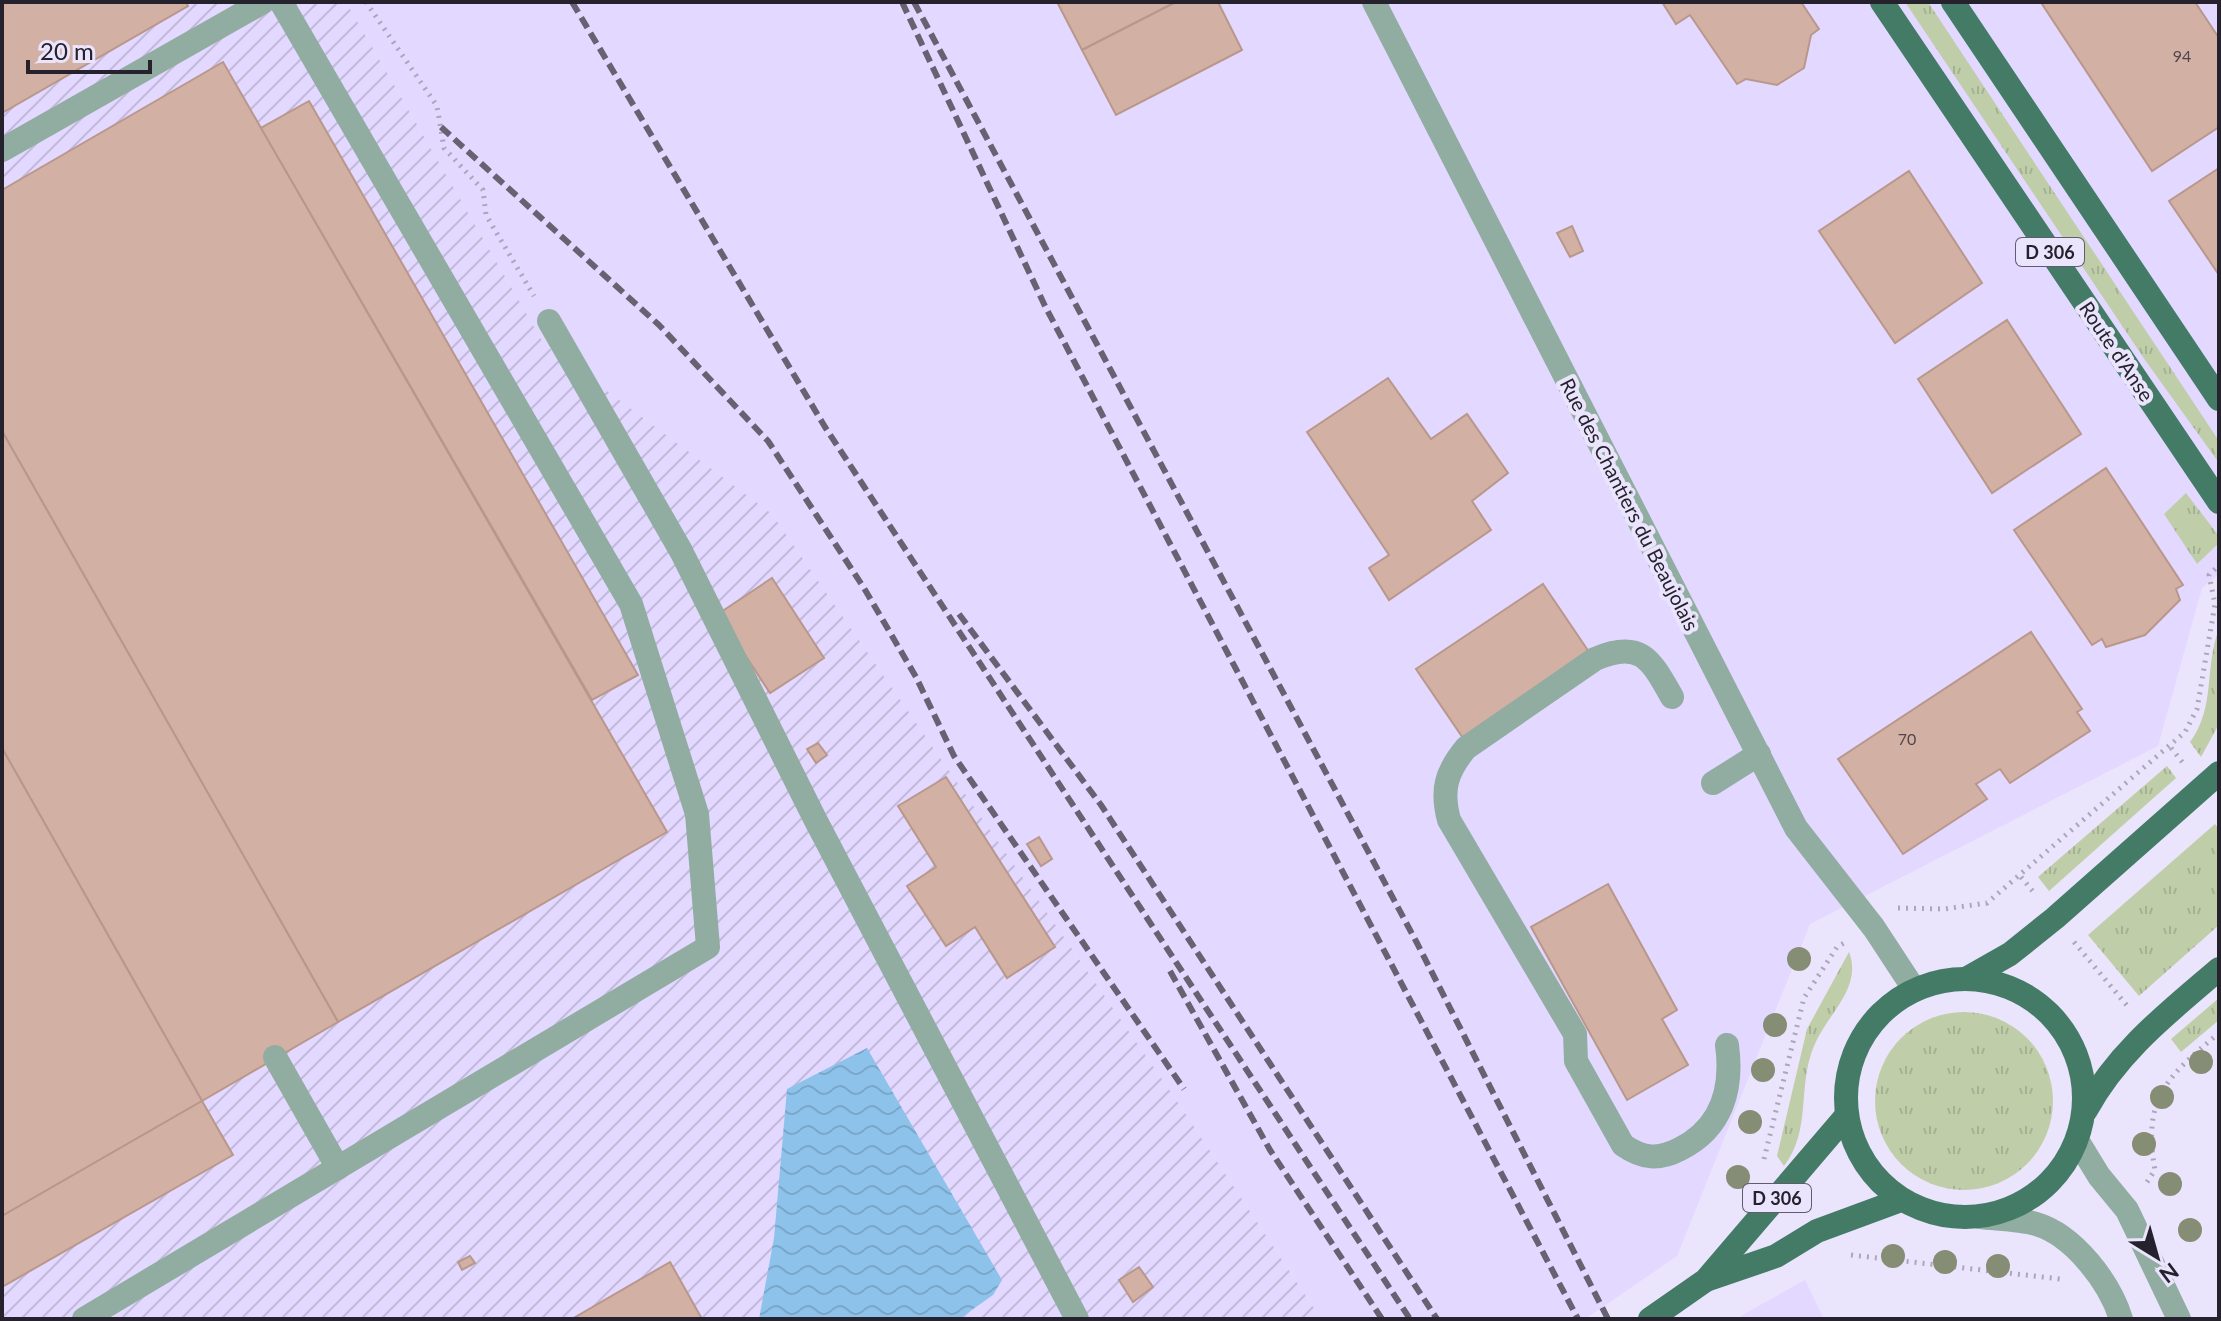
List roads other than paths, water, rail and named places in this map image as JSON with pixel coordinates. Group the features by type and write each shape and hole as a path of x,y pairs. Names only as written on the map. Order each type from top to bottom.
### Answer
{"main road":[{"name":"Route d'Anse","path":"1882,2 2219,502"},
{"name":"D 306","path":"1953,2 2219,399"},
{"path":"1966,979 2010,954 2055,918 2219,773"},
{"path":"2084,1112 2104,1077 2148,1030 2219,969"},
{"path":"1966,979 1996,983 2023,994 2045,1009 2063,1030 2076,1053 2085,1088 2084,1112 2077,1140 2056,1175 2026,1201 1980,1217 1945,1217 1901,1200 1879,1181 1863,1160 1847,1115 1847,1079 1859,1045 1880,1015 1914,989 1966,979"},
{"name":"D 306","path":"1650,1319 1706,1280 1847,1115"},
{"name":"D 306","path":"1706,1280 1776,1256 1817,1231 1901,1200"}],"street":[{"path":"2,150 263,2"},
{"path":"84,1319 708,947 697,814 631,604 281,2"},
{"name":"Rue des Chantiers du Beaujolais","path":"1374,2 1796,828 1874,928 1914,989"},
{"path":"549,321 681,551 815,819 1077,1319"},
{"path":"1672,697 1650,660 1636,652 1615,651 1595,659 1466,748 1452,764 1445,781 1443,799 1449,820 1575,1034 1576,1061 1623,1145 1636,1154 1654,1158 1670,1155 1706,1134 1719,1115 1726,1093 1730,1071 1727,1045"},
{"path":"1713,783 1759,754"},
{"path":"275,1057 338,1168"},
{"path":"2077,1140 2099,1176 2127,1210 2179,1319"},
{"path":"1980,1217 2038,1224 2087,1258 2116,1302 2121,1319"}],"water":[{"path":"867,1048 1002,1280 993,1295 959,1319 759,1319 774,1238 787,1089"}],"railway":[{"path":"572,2 825,427 1410,1319"},
{"path":"902,2 1045,306 1578,1319"},
{"path":"914,2 1417,943 1608,1319"},
{"path":"441,127 659,325 768,441 864,588 916,677 954,756 1184,1089"},
{"path":"959,614 1101,805 1437,1319"},
{"path":"1170,971 1270,1150 1382,1319"}]}
